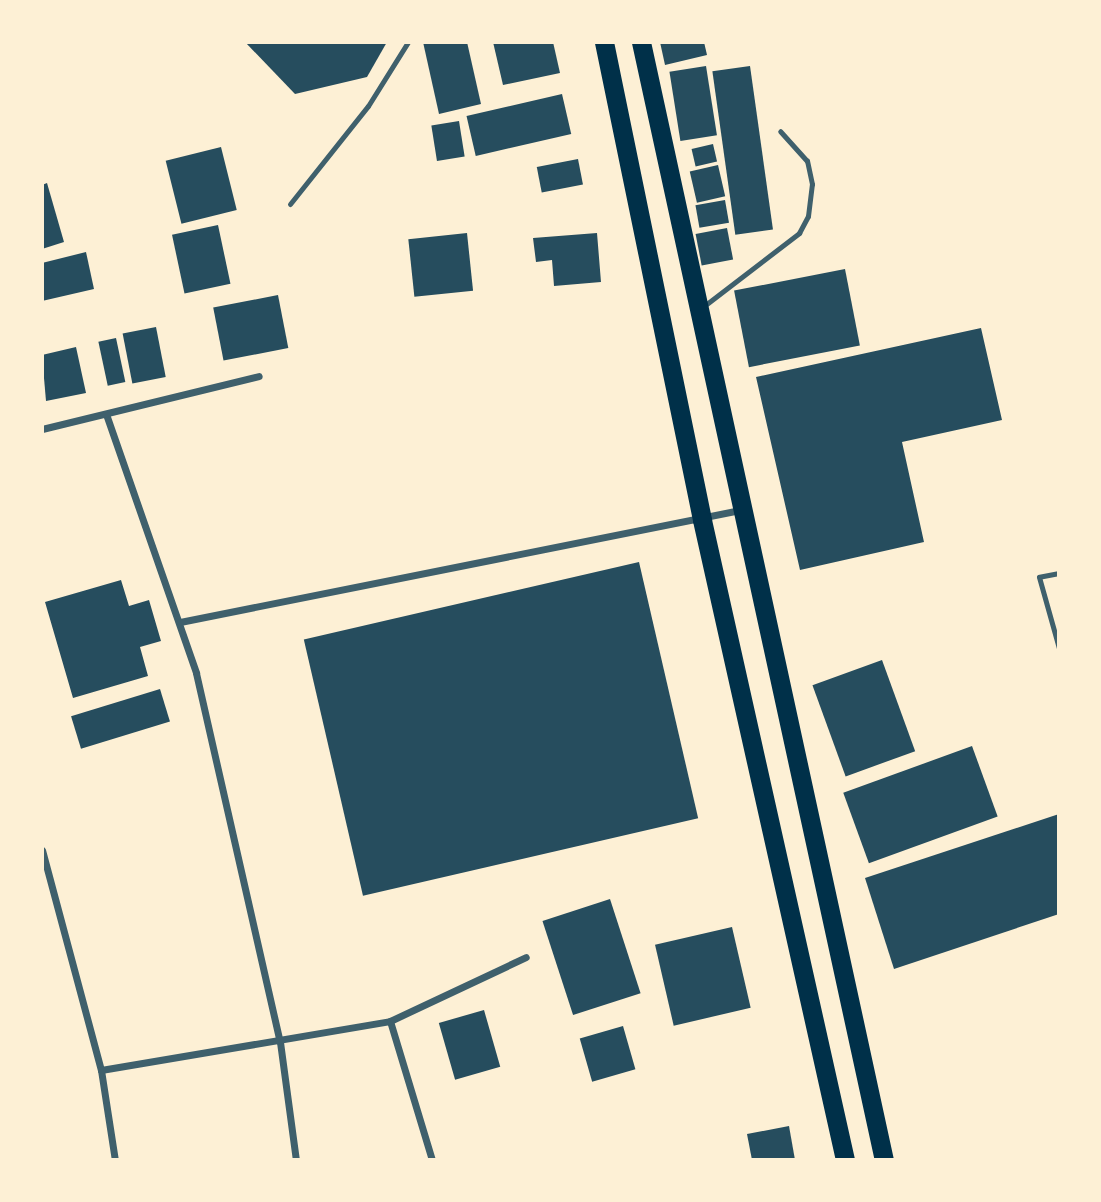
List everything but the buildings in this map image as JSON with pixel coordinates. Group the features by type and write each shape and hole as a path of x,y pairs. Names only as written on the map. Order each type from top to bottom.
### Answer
{"highway":[{"path":"604,42 702,520 845,1160"},
{"path":"641,42 740,510 884,1160"}],"street":[{"path":"42,429 259,376"},
{"path":"106,414 180,622 281,1042 296,1160"},
{"path":"180,622 702,520 740,510"},
{"path":"42,850 101,1070 115,1160"},
{"path":"101,1070 281,1042 390,1021 526,957"},
{"path":"390,1021 432,1160"}],"lane":[{"path":"290,204 368,106 408,42"},
{"path":"698,311 799,233 808,216 812,184 807,161 780,131"},
{"path":"1059,573 1039,577 1059,648"}]}
